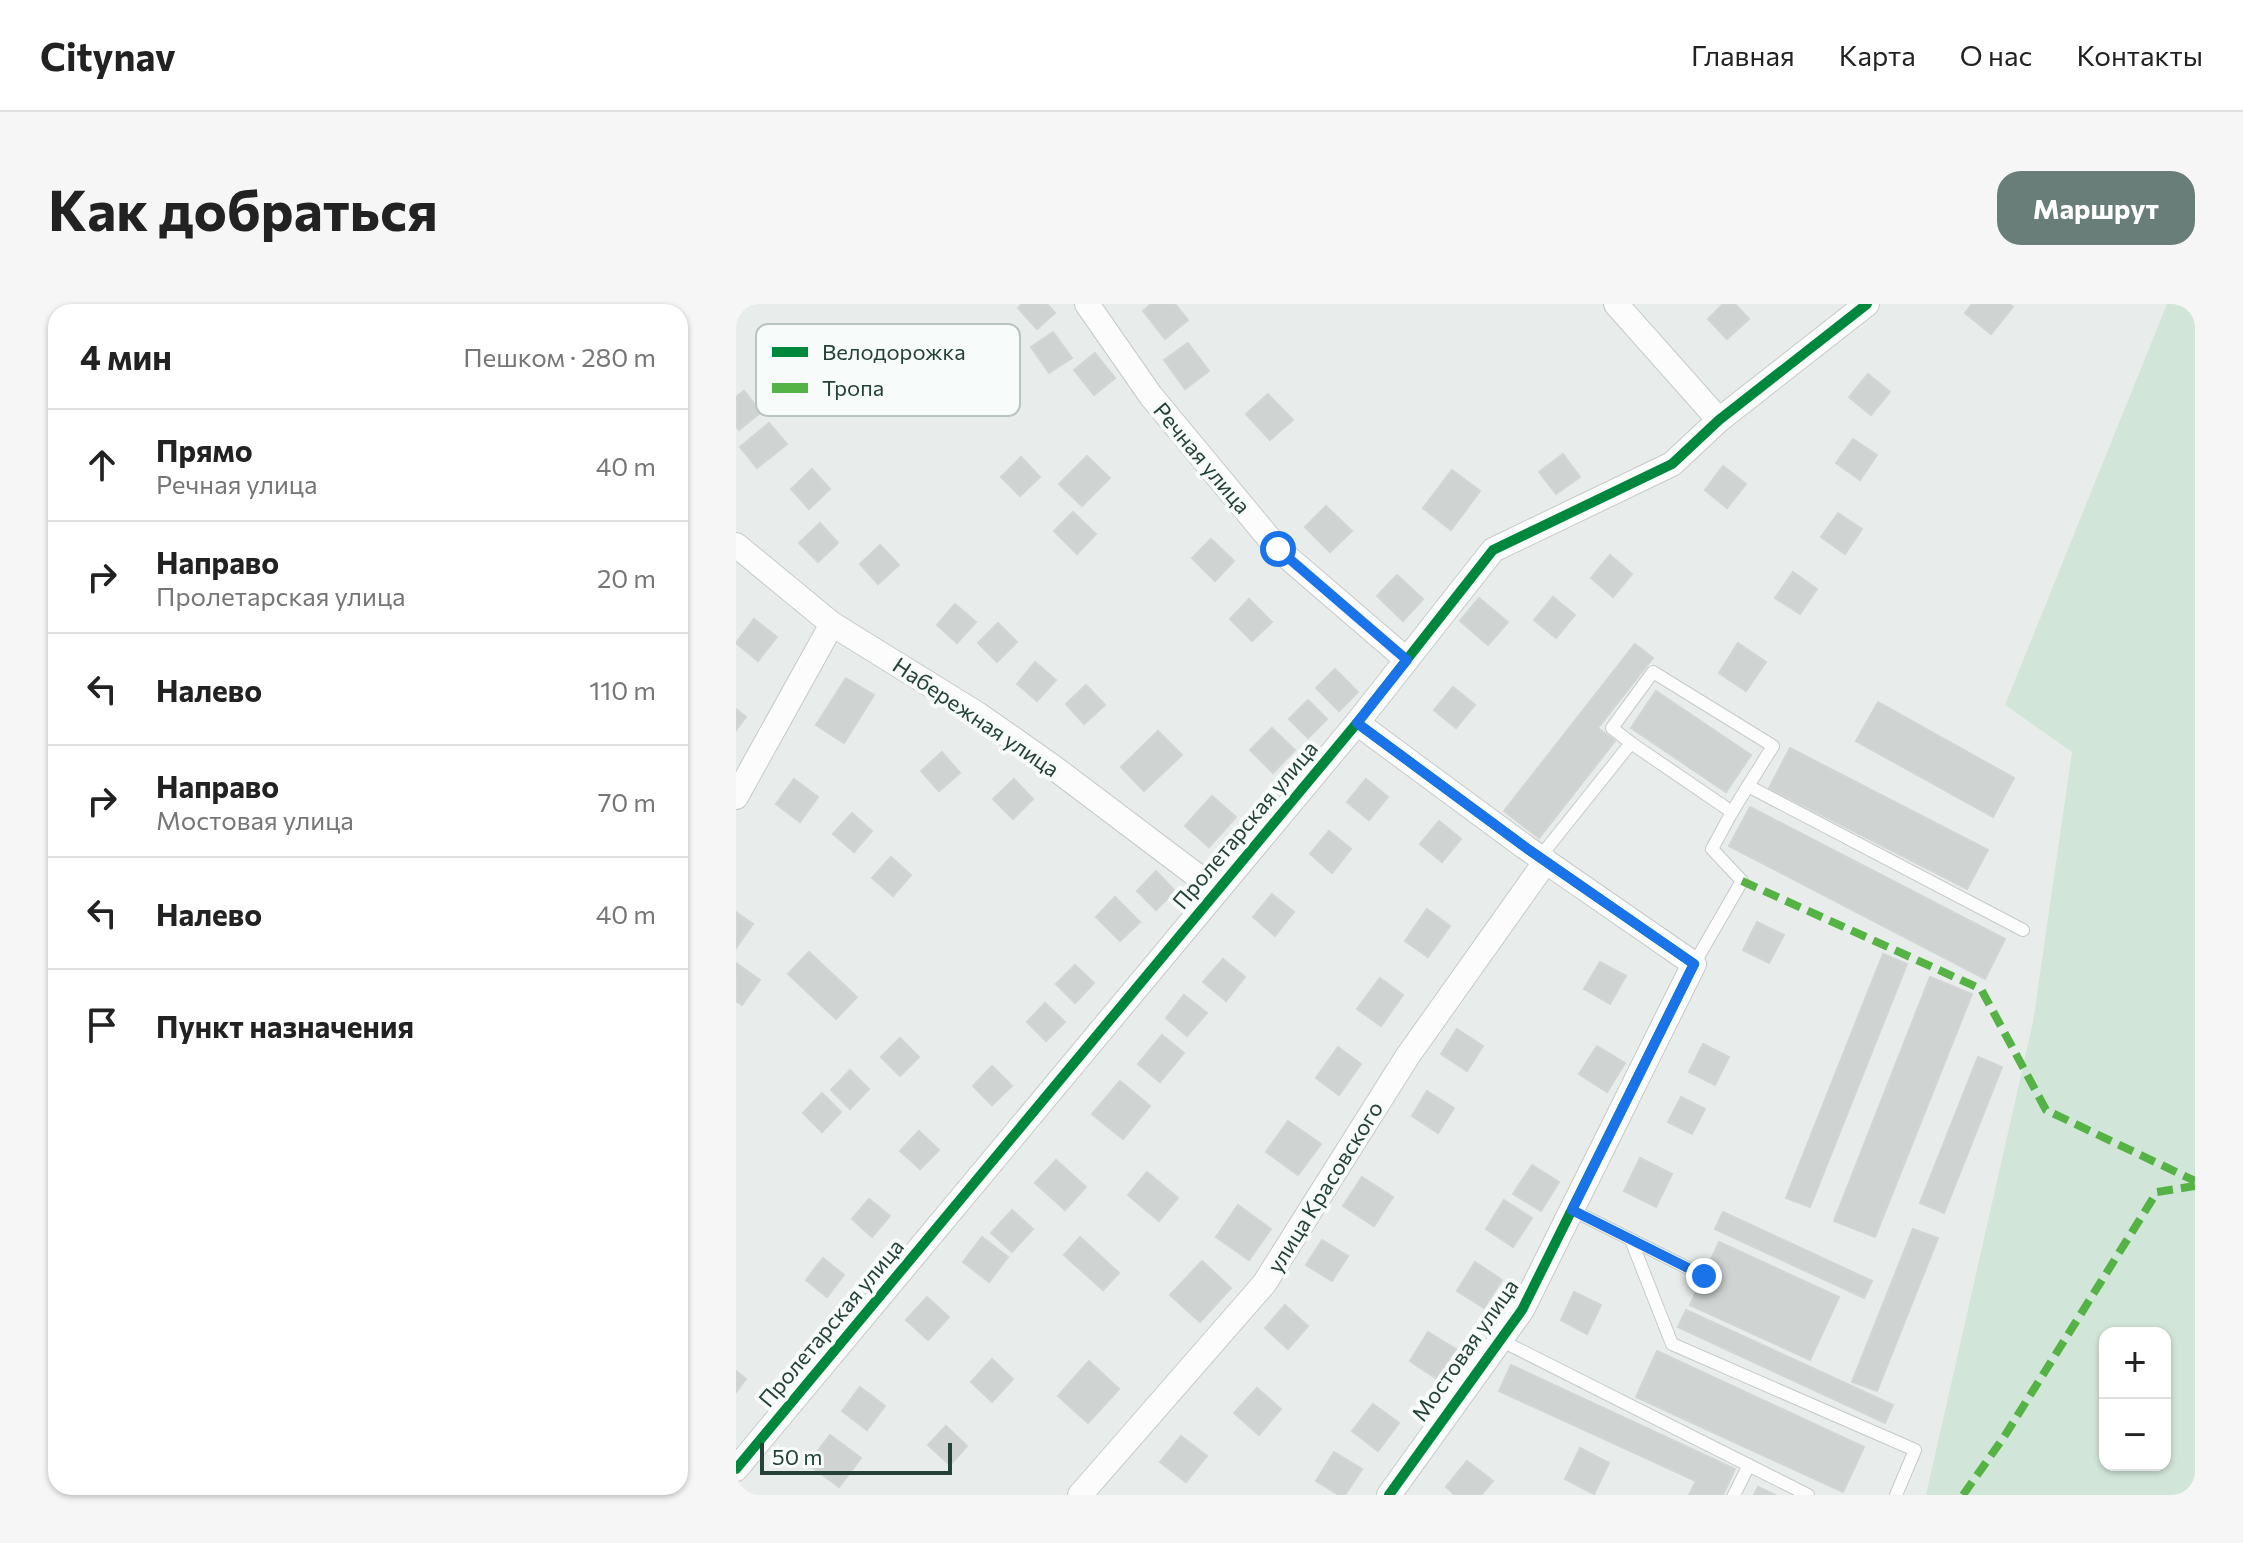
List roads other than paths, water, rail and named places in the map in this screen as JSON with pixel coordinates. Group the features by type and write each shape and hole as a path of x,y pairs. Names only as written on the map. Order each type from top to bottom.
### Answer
{"street":[{"path":"1616,304 1719,420"},
{"name":"Пролетарская улица","path":"736,1469 1357,723 1493,550 1672,464 1719,420 1867,304"},
{"name":"Речная улица","path":"1092,306 1151,396 1278,549 1407,660"},
{"name":"Набережная улица","path":"736,545 832,624 979,715 1216,890"},
{"path":"736,797 832,624"},
{"path":"1357,723 1543,859 1694,964"},
{"name":"улица Красовского","path":"1080,1495 1264,1284 1407,1057 1543,859"},
{"name":"Мостовая улица","path":"1389,1495 1522,1310 1694,964"}],"lane":[{"path":"1694,964 1742,881 1712,849 1773,746 1653,672 1612,728 1732,812"},
{"path":"1543,859 1631,743"},
{"path":"1748,786 2023,930"},
{"path":"1572,1210 1704,1276"},
{"path":"1631,1240 1672,1344 1915,1450 1896,1495"},
{"path":"1500,1340 1808,1495"},
{"path":"1734,1495 1749,1465"}]}
